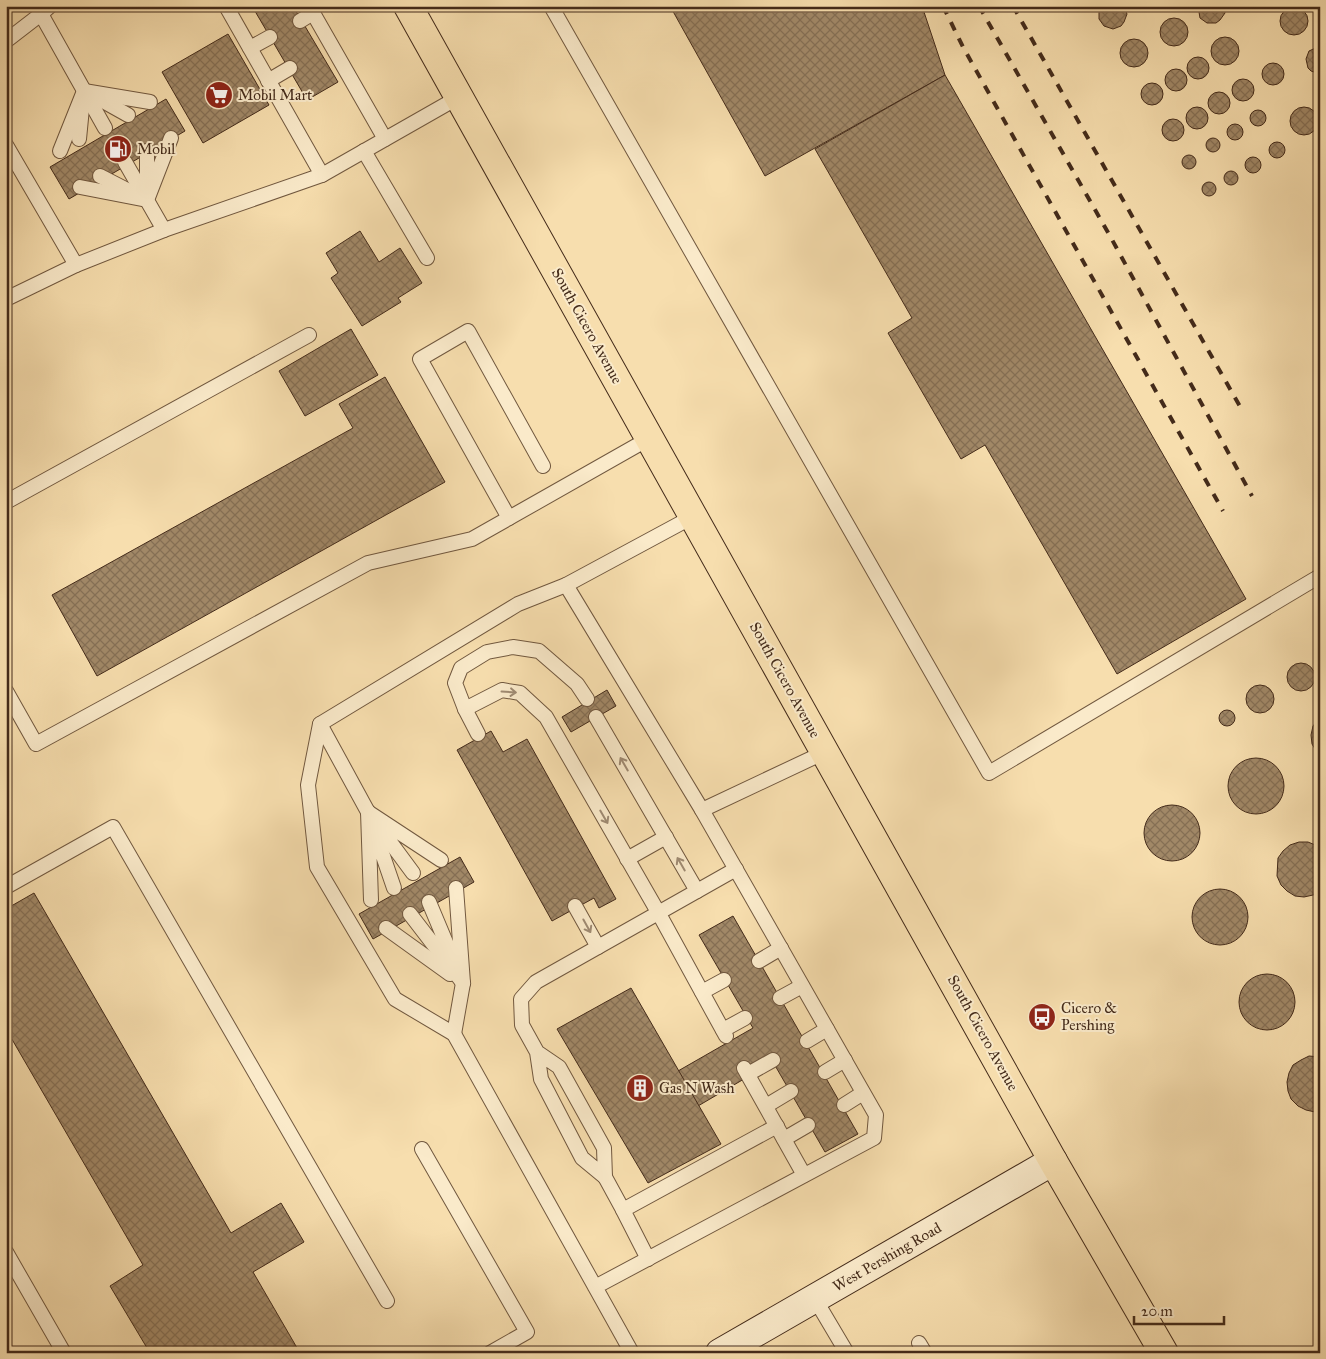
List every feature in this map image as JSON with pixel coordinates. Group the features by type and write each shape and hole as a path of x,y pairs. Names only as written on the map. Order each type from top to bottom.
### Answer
{"main road":[{"name":"South Cicero Avenue","path":"408,6 1053,1161 1164,1353"},
{"name":"West Pershing Road","path":"720,1353 1053,1161"}],"lane":[{"path":"551,6 989,773 1320,576"},
{"path":"230,8 268,81 322,175"},
{"path":"6,41 45,10 84,91 105,128"},
{"path":"300,21 311,10 325,48 385,139"},
{"path":"250,48 270,37"},
{"path":"268,81 290,68"},
{"path":"84,91 150,102"},
{"path":"84,91 128,115"},
{"path":"80,139 84,91"},
{"path":"60,151 84,91"},
{"path":"6,299 76,265 164,230 322,175 459,97"},
{"path":"147,200 171,138"},
{"path":"6,144 76,265"},
{"path":"147,151 147,200"},
{"path":"364,151 428,258"},
{"path":"125,162 164,230"},
{"path":"100,176 147,200"},
{"path":"80,187 147,200"},
{"path":"510,518 420,358 468,331 543,466"},
{"path":"6,502 309,335"},
{"path":"6,691 36,744 368,563 472,539 650,438"},
{"path":"632,1353 454,1034 395,999 317,867 308,785 320,724 518,604 566,585 694,516"},
{"path":"566,585 702,810 876,1115 874,1138 595,1287"},
{"path":"478,734 464,709 456,683 461,668 487,652 512,647 538,651 577,684 587,699"},
{"path":"464,709 502,690 520,693 546,717 725,1033 745,1018"},
{"path":"596,717 697,891"},
{"path":"320,724 368,812 414,873"},
{"path":"702,810 825,752"},
{"path":"368,812 441,860"},
{"path":"368,812 394,888"},
{"path":"368,812 371,900"},
{"path":"6,887 113,827 388,1301"},
{"path":"627,858 666,837"},
{"path":"648,1259 624,1210 605,1177 582,1158 540,1079 537,1052 522,1025 521,999 536,982 736,869"},
{"path":"454,1034 462,984 456,888"},
{"path":"429,902 462,984"},
{"path":"575,906 598,947"},
{"path":"410,914 462,984"},
{"path":"386,928 462,984"},
{"path":"759,960 781,948"},
{"path":"702,992 724,980"},
{"path":"780,998 802,986"},
{"path":"807,1041 827,1029"},
{"path":"537,1052 559,1067 604,1148 605,1177"},
{"path":"773,1060 746,1071 804,1176"},
{"path":"825,1072 845,1060"},
{"path":"766,1106 791,1092"},
{"path":"844,1105 863,1093"},
{"path":"784,1139 808,1125"},
{"path":"624,1210 776,1126"},
{"path":"422,1149 527,1332 490,1353"},
{"path":"6,1252 64,1353"},
{"path":"815,1299 848,1353"}],"building":[{"path":"252,6 293,6 338,82 307,100"},
{"path":"670,6 922,6 945,75 765,176"},
{"path":"1102,6 1124,6 1127,14 1121,26 1113,29 1104,26 1099,19 1099,9"},
{"path":"1198,6 1225,6 1225,13 1216,23 1207,23 1200,18"},
{"path":"1294,7 1304,11 1308,21 1304,31 1294,35 1284,31 1280,21 1284,11"},
{"path":"1174,18 1184,22 1188,32 1184,42 1174,46 1164,42 1160,32 1164,22"},
{"name":"Mobil Mart","path":"228,34 269,105 203,143 162,72"},
{"path":"1225,37 1235,41 1239,51 1235,61 1225,65 1215,61 1211,51 1215,41"},
{"path":"1134,39 1144,43 1148,53 1144,63 1134,67 1124,63 1120,53 1124,43"},
{"path":"1320,46 1320,74 1308,68 1306,59 1309,51"},
{"path":"1198,57 1208,64 1209,68 1202,78 1198,79 1188,72 1187,68 1194,58"},
{"path":"1273,63 1283,70 1284,74 1277,84 1273,85 1263,78 1262,74 1269,64"},
{"path":"1176,69 1184,72 1187,80 1184,88 1176,91 1168,88 1165,80 1168,72"},
{"path":"945,75 1246,599 1117,674 985,445 961,459 888,333 912,318 815,149"},
{"path":"1243,79 1251,82 1254,90 1251,98 1243,101 1235,98 1232,90 1235,82"},
{"path":"1152,83 1162,90 1163,94 1156,104 1152,105 1142,98 1141,94 1148,84"},
{"path":"1219,92 1229,99 1230,103 1223,113 1219,114 1209,107 1208,103 1215,93"},
{"name":"Mobil","path":"166,99 185,131 69,199 50,167"},
{"path":"1197,107 1207,114 1208,118 1201,128 1197,129 1187,122 1186,118 1193,108"},
{"path":"1304,107 1314,111 1318,121 1314,131 1304,135 1294,131 1290,121 1294,111"},
{"path":"1258,110 1266,118 1258,126 1250,118"},
{"path":"1173,119 1183,126 1184,130 1177,140 1173,141 1163,134 1162,130 1169,120"},
{"path":"1235,124 1243,132 1235,140 1227,132"},
{"path":"1210,138 1216,138 1220,145 1216,152 1210,152 1206,148 1206,142"},
{"path":"1277,142 1285,150 1277,158 1269,150"},
{"path":"1186,155 1192,155 1196,162 1192,169 1186,169 1182,165 1182,159"},
{"path":"1253,157 1261,165 1253,173 1245,165"},
{"path":"1228,171 1234,171 1238,178 1234,185 1228,185 1224,181 1224,175"},
{"path":"1206,182 1212,182 1216,189 1212,196 1206,196 1202,192 1202,186"},
{"path":"360,231 379,262 400,248 422,283 398,298 401,302 362,326 331,278 338,273 326,253"},
{"path":"351,329 378,375 305,416 279,371"},
{"path":"385,377 445,482 97,676 52,595 353,428 339,404"},
{"path":"1301,663 1311,667 1315,677 1311,687 1301,691 1291,687 1287,677 1291,667"},
{"path":"1260,685 1270,689 1274,699 1270,709 1260,713 1250,709 1246,699 1250,689"},
{"path":"607,690 616,706 571,732 562,717"},
{"path":"1227,710 1233,712 1235,718 1233,724 1227,726 1221,724 1219,718 1221,712"},
{"path":"1320,717 1320,757 1312,744 1311,735 1313,726"},
{"path":"491,731 503,752 527,739 616,899 599,908 594,898 552,921 457,750"},
{"path":"1256,758 1271,763 1279,771 1284,786 1279,801 1271,809 1256,814 1241,809 1233,801 1228,786 1233,771 1241,763"},
{"path":"1172,805 1192,813 1200,833 1192,853 1172,861 1152,853 1144,833 1152,813"},
{"path":"1308,842 1320,847 1320,892 1304,897 1295,896 1287,891 1281,885 1277,876 1278,858 1290,845"},
{"path":"460,857 474,882 373,939 359,914"},
{"path":"1220,889 1235,894 1243,902 1248,917 1243,932 1235,940 1220,945 1205,940 1197,932 1192,917 1197,902 1205,894"},
{"path":"34,893 231,1233 281,1203 304,1242 253,1272 300,1353 150,1353 110,1286 143,1265 6,1029 6,909"},
{"name":"Gas N Wash","path":"733,916 858,1134 825,1152 773,1062 698,1106 678,1071 753,1028 699,935"},
{"path":"1267,974 1282,979 1290,987 1295,1002 1290,1017 1282,1025 1267,1030 1252,1025 1244,1017 1239,1002 1244,987 1252,979"},
{"name":"Gas N Wash","path":"631,988 721,1144 648,1183 557,1029"},
{"path":"1309,1056 1320,1057 1320,1111 1315,1112 1298,1106 1291,1099 1287,1082 1293,1065"}],"railway":[{"path":"943,6 963,47 1223,511"},
{"path":"979,6 1110,236 1252,496"},
{"path":"1013,6 1242,410"}],"place":[{"name":"Mobil Mart","path":"219,95"},
{"name":"Mobil","path":"118,149"},
{"name":"Cicero & Pershing","path":"1042,1017"},
{"name":"Gas N Wash","path":"640,1088"}]}
